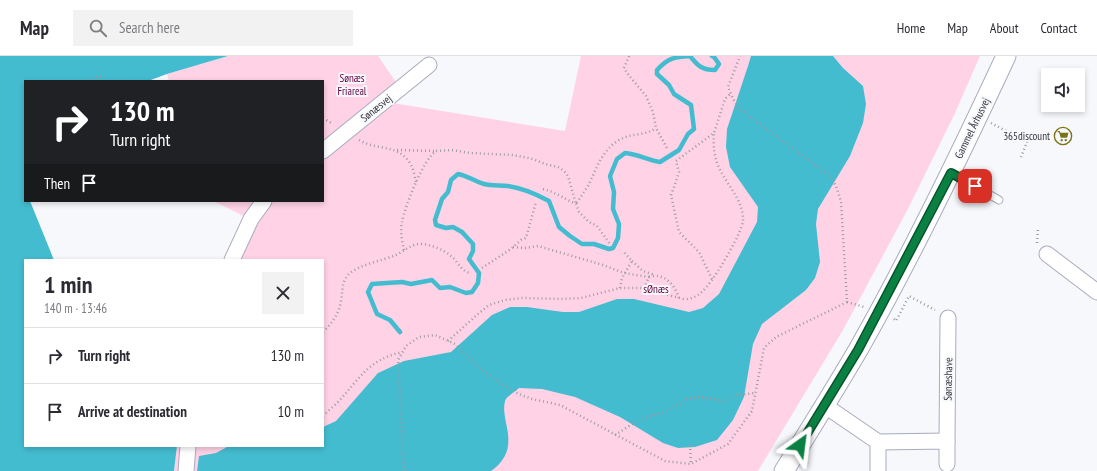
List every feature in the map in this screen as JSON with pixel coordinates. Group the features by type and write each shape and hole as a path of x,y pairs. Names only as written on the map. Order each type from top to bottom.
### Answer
{"street":[{"name":"Gammel Århusvej","path":"784,471 858,350 951,173 1006,56"},
{"name":"Sønæsvej","path":"324,150 429,65"},
{"path":"232,259 251,219 263,202"},
{"path":"1047,254 1097,292"},
{"name":"Sønæshave","path":"947,464 948,318"},
{"path":"824,406 878,442 947,441"},
{"path":"878,442 878,471"},
{"path":"186,471 188,447"}],"lane":[{"path":"951,173 999,200"},
{"path":"776,471 784,471"}],"path":[{"path":"628,56 624,68 631,79 646,96 653,112 656,128 668,150"},
{"path":"404,471 398,360 406,346 419,337 435,336 455,344 483,371 506,388 532,400 560,405 664,461 691,464 728,444 752,411 764,348 776,337 847,302 841,201 836,186 830,176 740,110 728,87 740,56"},
{"path":"94,80 101,76"},
{"path":"448,341 483,310 505,300 522,298 581,298 595,296 620,288 644,288 679,298 689,299 695,297 703,291 724,263 743,222 740,205 719,169 713,148 714,133 725,99 730,93"},
{"path":"978,116 1027,142 1021,157"},
{"path":"576,204 587,187 599,162 613,143 624,137 650,132 656,128"},
{"path":"347,131 362,141 384,148 396,150 452,150 470,153 513,155 533,159 558,167 568,176 576,204 580,212 589,222 597,226 610,244"},
{"path":"712,279 699,252 678,232 670,195 678,172 676,161 714,133"},
{"path":"396,150 412,165 416,184"},
{"path":"404,250 401,224 406,206 425,163 436,151"},
{"path":"543,189 576,204"},
{"path":"482,268 526,238 536,202"},
{"path":"324,331 331,325 338,314 343,281 348,275 368,264 397,255 414,245 423,244 434,247 452,256 467,273 471,273"},
{"path":"513,247 525,248 538,246 603,265 624,273 649,277 655,275"},
{"path":"623,251 643,271 668,280 677,290 679,298"},
{"path":"620,288 624,273 632,261"},
{"path":"644,288 649,277"},
{"path":"909,296 921,302"},
{"path":"325,413 338,402 364,371 376,362 392,354 402,352"},
{"path":"615,435 634,423 675,407 687,399 698,397 723,400 737,395 755,393"},
{"path":"690,445 691,464"}],"green space":[{"name":"Sønæs Friareal","path":"228,56 378,56 396,82 324,144 324,80 169,80 167,74"},
{"name":"sØnæs","path":"581,56 980,56 955,113 909,207 843,330 758,471 191,471 193,447 324,447 324,259 237,259 245,243 269,202 324,202 324,155 393,103 565,131"},
{"path":"215,202 256,202 246,217"},
{"path":"177,447 184,447 182,471 174,471"}],"water":[{"path":"0,56 228,56 151,80 24,80 24,202 30,202 54,259 24,259 24,447 177,447 174,471 0,471"},
{"path":"751,56 833,56 843,68 863,86 866,104 863,123 850,156 818,209 816,224 820,262 815,278 806,290 762,324 753,344 744,397 733,420 717,440 695,447 678,448 663,443 620,417 575,397 542,389 519,388 505,401 504,412 508,431 507,450 502,461 491,471 197,471 199,456 216,453 227,447 324,447 324,427 336,421 378,373 404,361 451,352 492,315 510,307 527,307 563,312 579,312 617,299 634,299 689,312 703,308 719,294 757,222 758,207 730,167 726,147 727,129"}],"waterway":[{"path":"400,332 390,320 377,314 368,292 372,284 402,282 411,284 432,280 440,288 450,287 466,293 472,292 478,283 479,273 469,259 473,251 473,244 462,232 453,227 446,228 436,225 435,220 442,199 448,192 451,180 458,174 484,184 513,187 534,194 549,201 559,227 570,236 582,244 594,244 609,249 613,248 618,238 619,224 613,209 614,192 610,176 617,159 625,153 660,162 679,150 688,134 694,129 691,105 674,94 669,85 657,74 657,70 672,59 690,56 701,67 715,70 719,64 712,56"}],"place":[{"name":"365discount","path":"1063,136"}],"route":[{"path":"800,445 858,350 932,212 951,173 975,186"}]}
